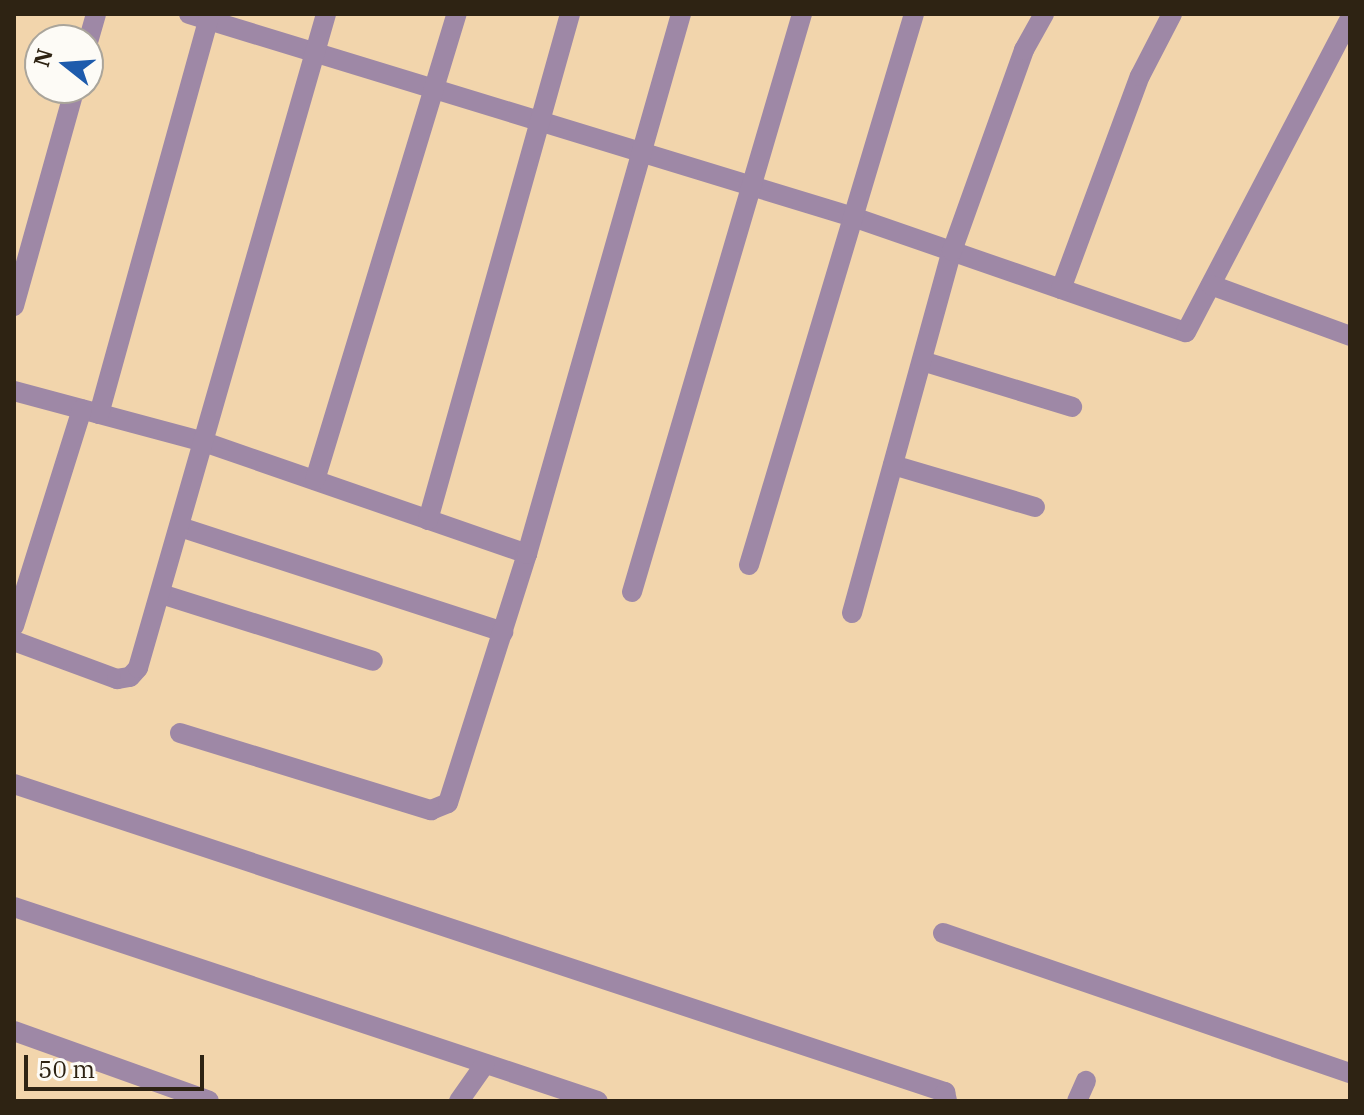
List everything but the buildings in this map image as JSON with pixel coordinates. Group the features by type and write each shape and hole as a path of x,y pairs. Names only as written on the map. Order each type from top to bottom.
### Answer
{"street":[{"path":"14,641 117,679 130,677 138,668 326,14"},
{"path":"315,480 457,14"},
{"path":"428,520 536,119 570,14"},
{"path":"180,733 440,809 455,789 527,554 681,14"},
{"path":"632,592 802,14"},
{"path":"749,565 914,14"},
{"path":"852,613 952,251 1024,50 1044,14"},
{"path":"1061,289 1140,76 1172,14"},
{"path":"14,626 91,412 203,16 853,217 1186,332 1350,18"},
{"path":"14,306 71,104"},
{"path":"1211,285 1350,336"},
{"path":"922,361 1072,407"},
{"path":"14,391 204,442 527,554"},
{"path":"893,465 1035,507"},
{"path":"180,527 503,632"},
{"path":"161,594 373,661"},
{"path":"14,784 945,1092 947,1101"},
{"path":"14,907 598,1101"},
{"path":"943,933 1350,1073"},
{"path":"14,1031 209,1101"},
{"path":"459,1101 485,1064"},
{"path":"1077,1101 1086,1081"}]}
